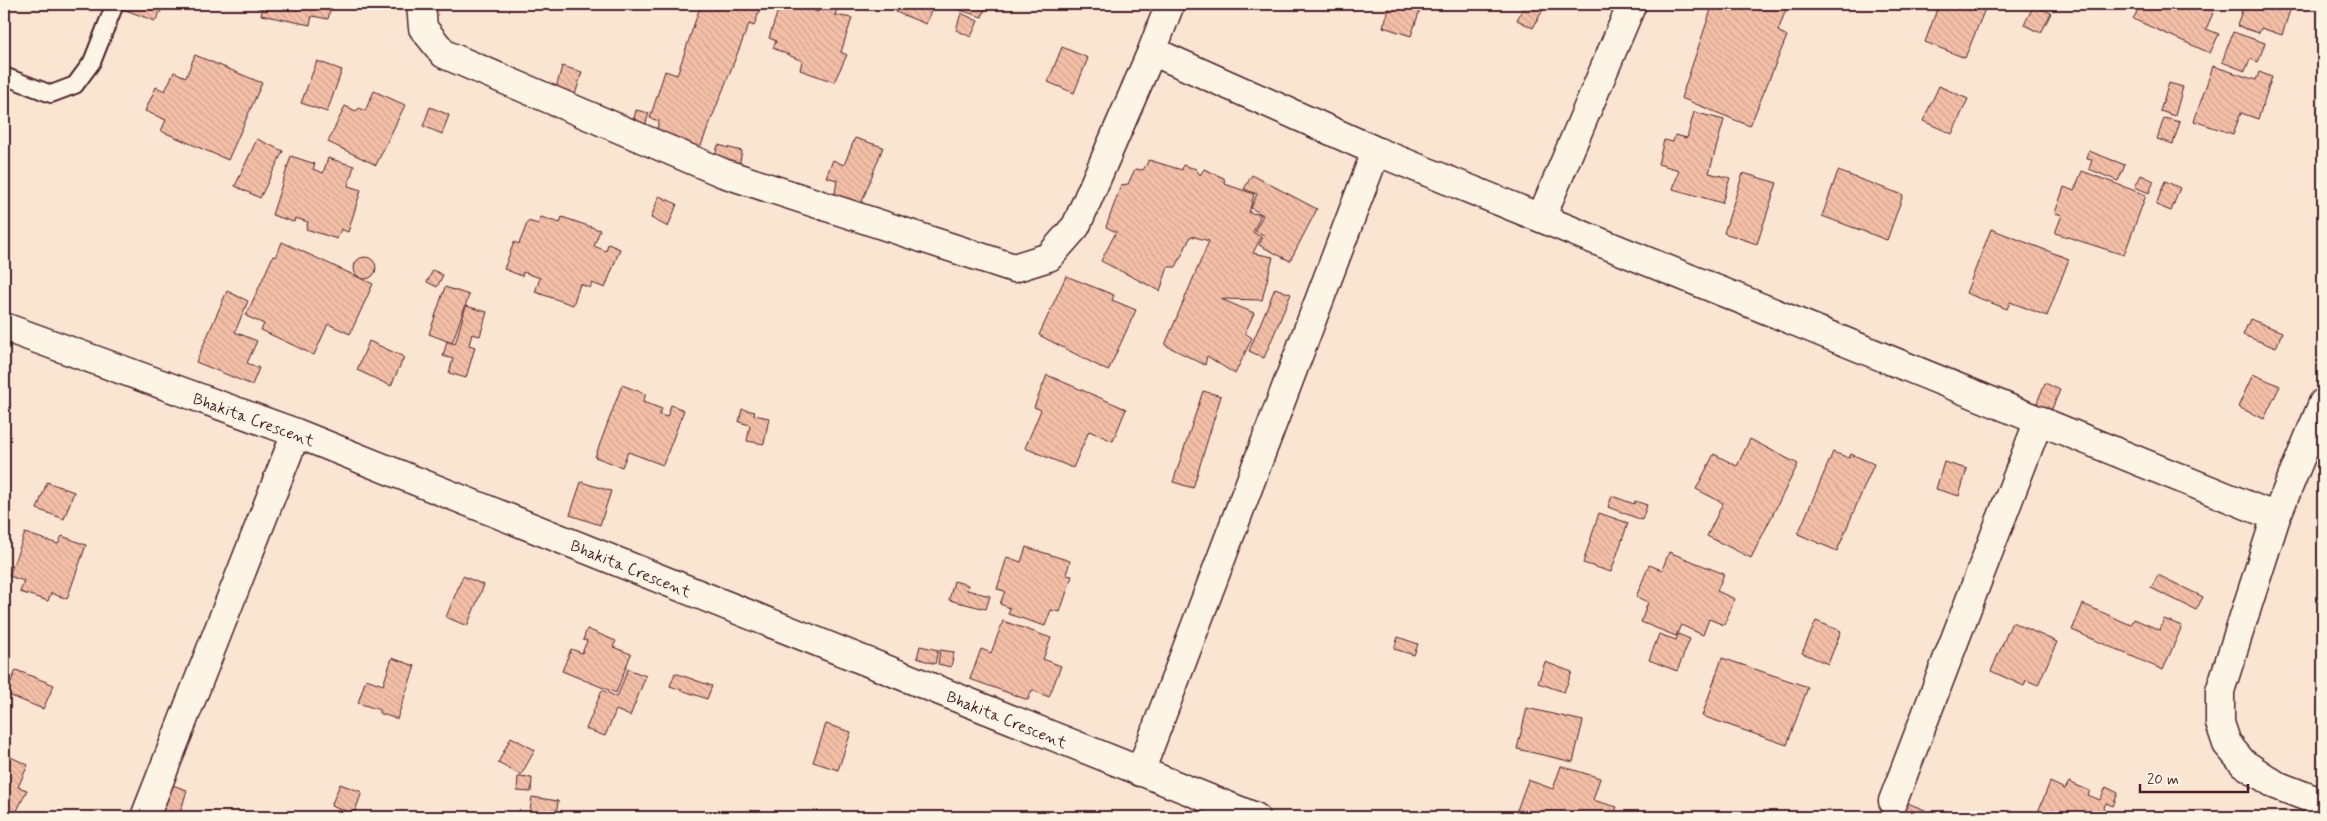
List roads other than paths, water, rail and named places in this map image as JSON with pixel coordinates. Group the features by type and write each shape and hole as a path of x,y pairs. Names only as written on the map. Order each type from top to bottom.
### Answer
{"street":[{"path":"421,4 423,28 444,54 723,173 1014,268 1049,258 1076,226 1152,51 1170,4"},
{"path":"1541,218 1632,4"},
{"path":"1152,51 1376,150 2276,517"},
{"path":"1140,772 1376,150"},
{"name":"Bhakita Crescent","path":"4,326 296,433 1255,817"},
{"path":"2323,403 2276,517 2220,691 2220,723 2227,744 2243,763 2276,785 2323,803"},
{"path":"1893,801 2038,420"},
{"path":"145,817 296,433"}],"lane":[{"path":"4,76 51,94 75,85 92,62 115,4"}]}
